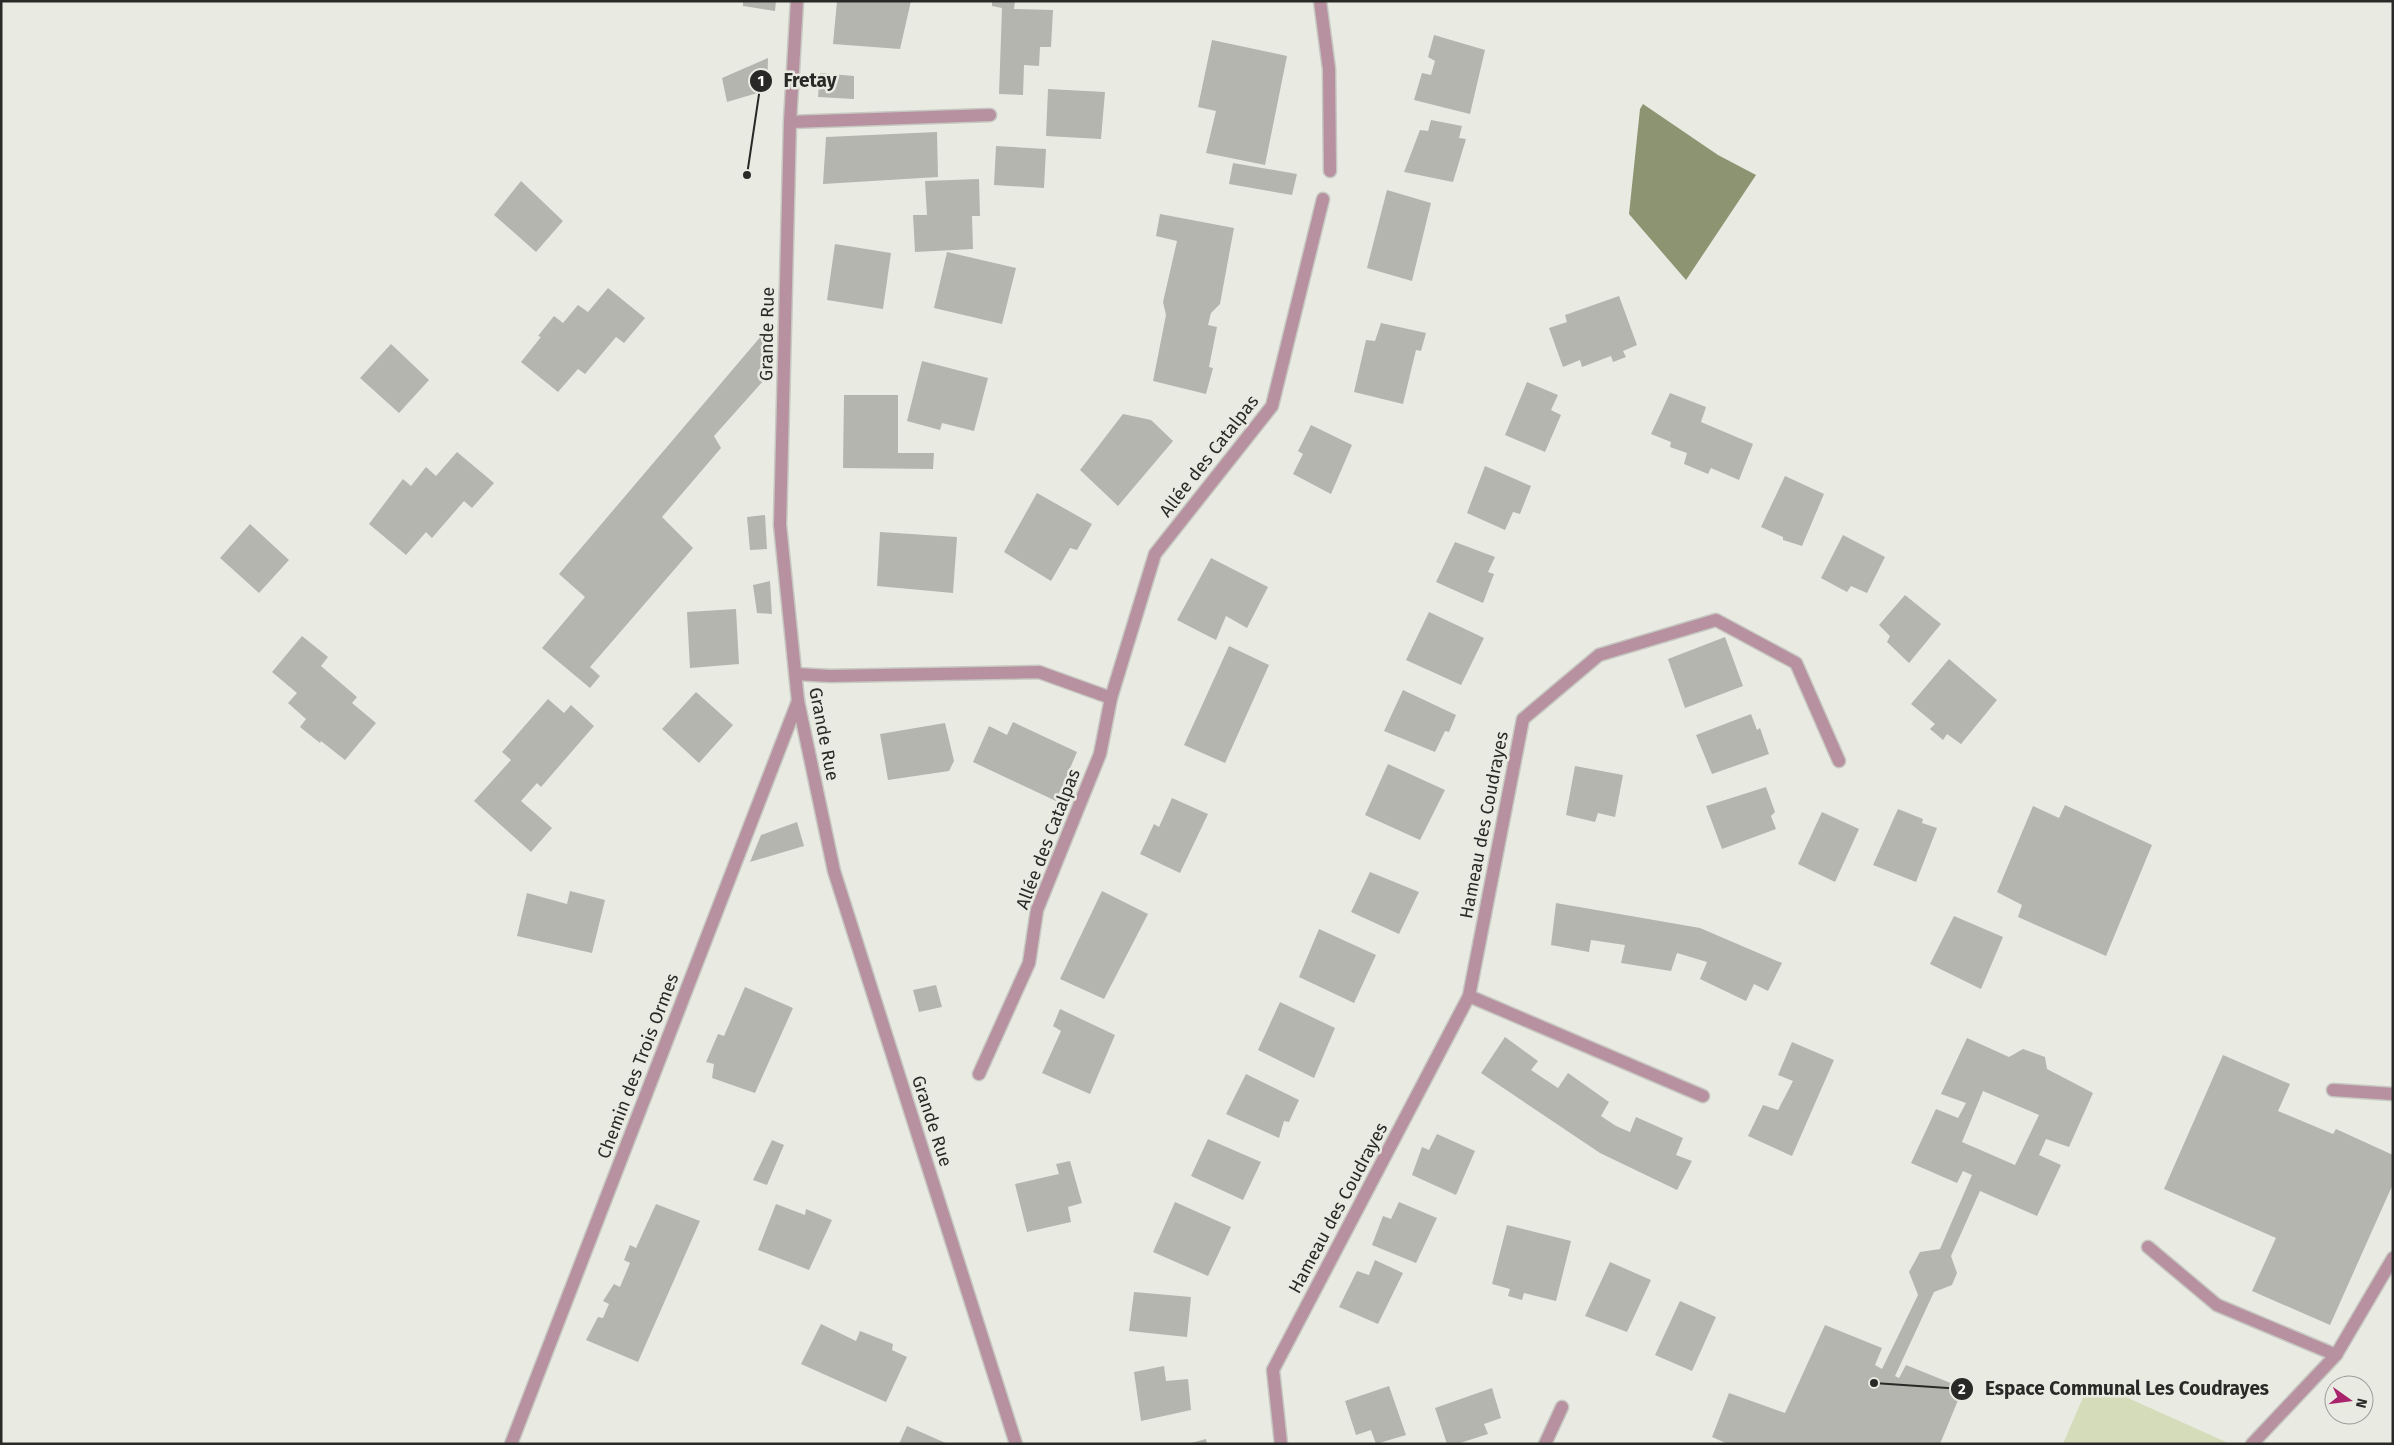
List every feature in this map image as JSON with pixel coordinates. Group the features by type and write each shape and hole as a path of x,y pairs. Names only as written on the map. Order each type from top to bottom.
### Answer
{"street":[{"name":"Grande Rue","path":"797,1 790,122 780,526 798,701 834,871 1016,1444"},
{"path":"1320,1 1329,69 1330,171"},
{"path":"790,122 990,115"},
{"name":"Allée des Catalpas","path":"979,1074 1029,963 1037,910 1100,754 1111,698 1155,554 1272,406 1323,199"},
{"name":"Hameau des Coudrayes","path":"1281,1444 1274,1370 1469,996 1523,719 1599,655 1716,620 1796,663 1839,760"},
{"path":"796,674 830,676 1039,672 1111,698"},
{"name":"Chemin des Trois Ormes","path":"511,1444 798,701"},
{"path":"1469,996 1703,1096"},
{"path":"2333,1090 2393,1094"},
{"path":"2148,1246 2217,1305 2336,1355"},
{"path":"2252,1444 2336,1355 2393,1258"},
{"path":"1545,1444 1562,1407"}],"shaded area":[{"path":"1643,104 1718,155 1756,175 1686,280 1629,214 1640,109"},
{"path":"2090,1381 2226,1442 2226,1444 2063,1444"}],"building":[{"path":"743,1 776,1 775,11 743,6"},
{"path":"837,1 911,1 900,49 833,44"},
{"path":"992,1 1015,1 1014,9 1053,10 1051,47 1040,47 1039,66 1024,65 1023,95 999,94 1002,8 992,6"},
{"path":"1434,35 1485,50 1470,114 1414,100 1422,73 1431,75 1435,61 1428,57"},
{"path":"1212,40 1287,56 1265,165 1206,153 1216,111 1198,107"},
{"path":"768,58 767,90 727,102 722,78"},
{"path":"820,73 854,76 854,99 818,97"},
{"path":"1048,89 1105,92 1101,139 1046,136"},
{"path":"1431,120 1462,126 1459,138 1466,139 1453,182 1404,172 1420,130 1428,131"},
{"path":"937,132 938,177 823,184 826,137"},
{"path":"996,146 1046,149 1044,188 994,185"},
{"path":"1233,163 1297,174 1292,195 1229,184"},
{"path":"979,179 980,216 972,216 973,249 915,252 913,215 927,215 925,181"},
{"path":"521,181 563,221 536,252 494,215"},
{"path":"1387,190 1431,203 1412,281 1367,268"},
{"path":"1160,214 1234,228 1220,304 1211,313 1208,325 1217,327 1209,367 1213,368 1206,394 1153,381 1166,315 1163,302 1177,241 1156,236"},
{"path":"835,244 891,253 883,309 827,300"},
{"path":"947,252 1016,268 1002,324 934,308"},
{"path":"608,288 645,318 624,343 616,337 585,374 578,369 558,392 521,362 541,337 538,336 554,316 563,323 578,305 588,312"},
{"path":"1619,296 1637,345 1623,351 1626,357 1613,362 1611,356 1582,367 1580,360 1563,367 1549,328 1567,322 1565,315"},
{"path":"1381,323 1426,333 1421,351 1416,350 1403,404 1354,392 1366,340 1375,341"},
{"path":"762,335 764,380 714,436 721,448 662,517 693,548 590,667 600,676 590,688 542,648 585,597 559,574"},
{"path":"391,344 429,380 399,413 360,378"},
{"path":"922,361 988,378 974,431 942,423 940,430 907,421"},
{"path":"1527,382 1558,395 1551,410 1561,415 1545,452 1505,435"},
{"path":"1670,393 1706,407 1701,422 1753,444 1739,480 1711,468 1708,474 1684,464 1687,453 1670,447 1671,442 1651,434"},
{"path":"844,395 898,395 898,453 934,453 933,469 843,468"},
{"path":"1123,414 1151,420 1173,441 1118,506 1080,470"},
{"path":"1311,425 1352,445 1331,494 1293,474 1303,454 1298,451"},
{"path":"457,452 494,483 472,508 464,501 432,538 426,532 406,555 369,524 403,479 411,486 426,467 436,476"},
{"path":"1485,466 1531,486 1520,514 1513,512 1505,530 1467,513"},
{"path":"1785,476 1824,494 1802,546 1783,540 1783,537 1761,527"},
{"path":"1037,493 1092,524 1077,550 1070,548 1051,581 1004,552"},
{"path":"765,515 767,549 750,550 747,517"},
{"path":"250,524 289,560 259,593 220,558"},
{"path":"880,532 957,537 953,593 877,586"},
{"path":"1843,535 1885,557 1867,593 1851,586 1847,592 1821,578"},
{"path":"1455,542 1495,557 1488,572 1494,574 1483,603 1436,582"},
{"path":"1211,558 1268,587 1247,628 1226,616 1216,640 1177,620"},
{"path":"770,581 772,614 757,613 753,585"},
{"path":"1905,595 1941,624 1909,663 1887,642 1890,636 1879,625"},
{"path":"736,609 739,664 690,668 687,612"},
{"path":"1429,612 1484,638 1461,685 1406,660"},
{"path":"302,636 328,657 321,666 357,697 352,703 376,723 345,760 300,727 306,719 288,703 297,693 272,672"},
{"path":"1725,637 1743,686 1685,708 1668,659"},
{"path":"1229,646 1269,665 1225,763 1184,745"},
{"path":"1949,659 1997,700 1961,744 1947,734 1943,740 1930,729 1935,724 1911,704"},
{"path":"1403,690 1456,715 1449,732 1445,731 1435,752 1384,731"},
{"path":"696,692 733,725 699,763 662,729"},
{"path":"548,699 564,713 571,705 594,726 541,787 537,783 521,801 552,828 531,852 474,801 511,760 502,752"},
{"path":"1751,714 1757,730 1760,728 1769,754 1712,774 1696,735"},
{"path":"1013,722 1077,752 1056,801 973,762 989,726 1007,735"},
{"path":"945,723 954,761 949,771 888,780 880,734"},
{"path":"1388,764 1445,790 1420,840 1365,815"},
{"path":"1575,766 1623,775 1615,817 1598,813 1595,822 1566,815"},
{"path":"1766,787 1775,812 1771,816 1776,829 1722,849 1706,806"},
{"path":"1172,798 1208,814 1180,873 1140,854 1154,824 1159,827"},
{"path":"2065,805 2152,845 2106,956 2018,917 2022,905 1997,892 2033,806 2059,818"},
{"path":"1898,809 1923,819 1922,823 1937,828 1916,882 1873,865"},
{"path":"1822,812 1859,829 1835,882 1798,864"},
{"path":"797,822 804,846 750,862 761,835"},
{"path":"1370,872 1419,892 1399,934 1351,912"},
{"path":"570,891 605,900 592,953 517,936 527,893 567,904"},
{"path":"1102,891 1148,914 1104,999 1060,979"},
{"path":"1556,903 1700,928 1782,963 1768,991 1754,984 1746,1001 1700,979 1707,962 1677,953 1671,971 1621,963 1625,945 1591,940 1589,952 1551,945"},
{"path":"1954,916 2003,937 1981,989 1930,964"},
{"path":"1319,929 1376,955 1354,1003 1299,977"},
{"path":"936,985 942,1007 919,1012 913,990"},
{"path":"745,987 793,1008 755,1093 712,1078 714,1064 706,1062 718,1034 724,1036"},
{"path":"1280,1002 1335,1028 1314,1078 1258,1050"},
{"path":"1060,1009 1115,1035 1090,1094 1042,1073 1061,1031 1053,1026"},
{"path":"1505,1037 1538,1061 1531,1070 1558,1088 1568,1073 1609,1102 1601,1116 1616,1126 1630,1132 1636,1117 1683,1138 1676,1155 1692,1161 1677,1190 1600,1153 1481,1073"},
{"path":"1967,1038 2009,1057 2023,1049 2045,1057 2047,1069 2093,1093 2069,1147 2046,1139 2039,1155 2061,1165 2037,1216 1980,1191 1951,1256 1957,1273 1952,1285 1934,1292 1895,1376 1899,1378 1906,1365 1963,1388 1940,1444 1728,1444 1712,1437 1729,1393 1785,1413 1825,1325 1882,1348 1875,1365 1882,1369 1918,1295 1909,1272 1920,1252 1940,1249 1972,1175 1963,1171 1957,1183 1911,1163 1936,1109 1958,1118 1966,1103 1941,1094","holes":["1983,1091 2039,1115 2015,1165 1962,1142"]},
{"path":"1792,1042 1834,1060 1792,1156 1748,1136 1763,1105 1778,1110 1793,1081 1778,1075"},
{"path":"2223,1055 2290,1084 2278,1111 2333,1134 2336,1129 2393,1155 2393,1184 2330,1325 2252,1291 2276,1238 2164,1189"},
{"path":"1246,1074 1299,1100 1289,1122 1284,1121 1279,1138 1226,1114"},
{"path":"1437,1134 1475,1151 1456,1195 1412,1175 1422,1147 1429,1150"},
{"path":"1208,1139 1261,1162 1243,1200 1191,1176"},
{"path":"772,1140 784,1145 767,1185 753,1180"},
{"path":"1070,1161 1082,1203 1068,1207 1071,1222 1027,1232 1015,1184 1059,1174 1056,1164"},
{"path":"1175,1202 1231,1227 1208,1276 1153,1252"},
{"path":"1399,1202 1437,1218 1416,1263 1372,1245 1383,1216 1391,1219"},
{"path":"656,1204 700,1221 638,1362 586,1340 598,1317 603,1318 609,1304 603,1301 614,1284 620,1287 630,1263 624,1260 630,1245 636,1248"},
{"path":"776,1204 805,1215 806,1209 832,1220 809,1270 758,1250"},
{"path":"1507,1225 1571,1241 1556,1301 1524,1293 1522,1300 1508,1296 1510,1289 1492,1284"},
{"path":"1375,1260 1403,1273 1378,1324 1339,1307 1357,1271 1369,1275"},
{"path":"1610,1262 1651,1280 1627,1332 1585,1316"},
{"path":"1134,1292 1191,1297 1187,1337 1129,1331"},
{"path":"1680,1301 1716,1317 1692,1371 1655,1355"},
{"path":"821,1324 856,1341 860,1331 893,1344 892,1350 907,1357 886,1402 801,1364"},
{"path":"1164,1366 1166,1381 1188,1379 1191,1410 1141,1421 1134,1372"},
{"path":"1389,1386 1406,1435 1376,1444 1371,1430 1356,1435 1345,1401"},
{"path":"1492,1388 1501,1418 1484,1424 1488,1434 1457,1444 1447,1444 1435,1408"},
{"path":"907,1426 948,1444 899,1444"},
{"path":"1206,1439 1207,1444 1191,1444 1191,1443"}],"place":[{"name":"Fretay","path":"747,175"},
{"name":"Espace Communal Les Coudrayes","path":"1874,1383"}]}
